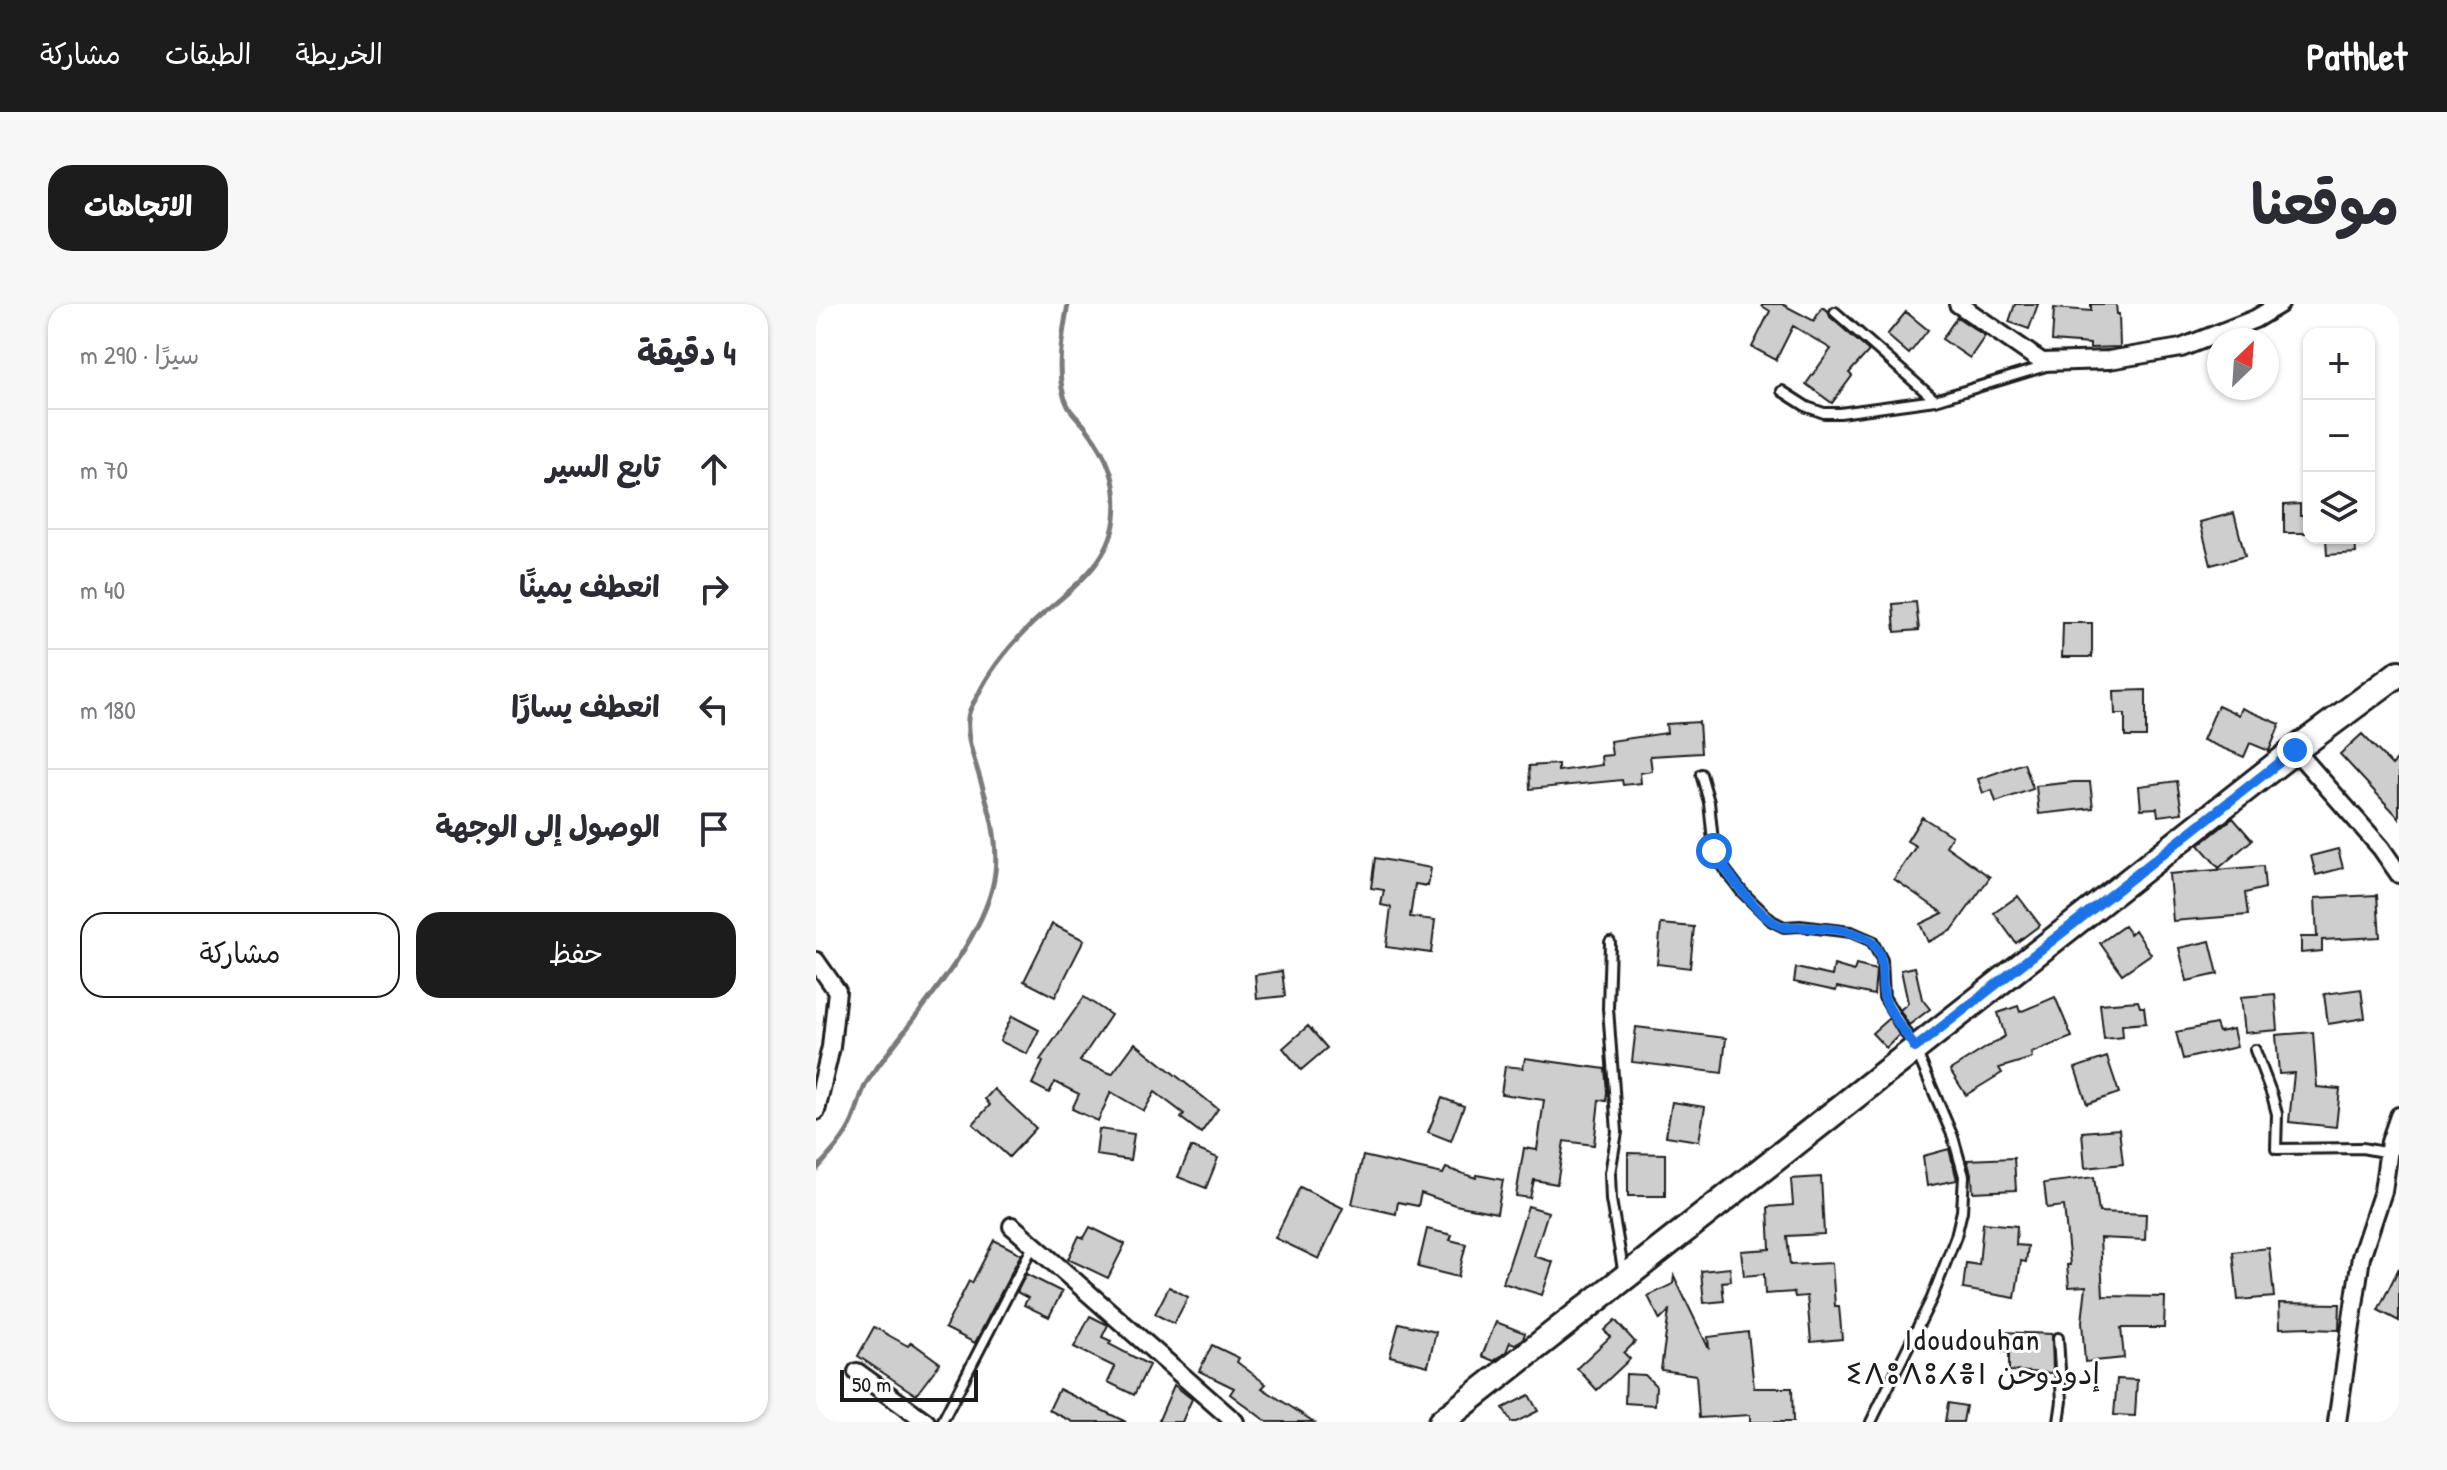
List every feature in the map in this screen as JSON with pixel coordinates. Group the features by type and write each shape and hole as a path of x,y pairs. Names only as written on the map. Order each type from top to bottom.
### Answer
{"street":[{"path":"1958,304 2042,362 2109,360 2181,348 2255,319 2280,304"},
{"path":"1441,1422 2295,750 2399,673"},
{"path":"2295,750 2381,848 2399,874"},
{"path":"816,961 837,991 831,1047 816,1111"},
{"path":"2337,1422 2361,1257 2383,1191 2399,1116"},
{"path":"1012,1226 1235,1422"},
{"path":"857,1372 926,1422"}],"lane":[{"path":"1835,312 1935,400"},
{"path":"1782,391 1807,407 1824,413 1840,413 1935,400 2062,361"},
{"path":"1701,774 1709,802 1714,851 1734,881 1772,921 1784,927 1851,932 1872,941 1882,960 1884,997 1915,1048 1953,1137 1964,1176 1962,1211 1956,1236 1932,1298 1871,1422"},
{"path":"1610,942 1608,1008 1617,1132 1610,1173 1611,1200 1625,1277"},
{"path":"2255,1050 2275,1104 2276,1149 2362,1148 2389,1153"},
{"path":"942,1422 1033,1245"},
{"path":"2058,1338 2062,1401 2059,1422"}],"building":[{"path":"1762,304 1782,304 1814,321 1822,307 1869,351 1849,373 1852,376 1832,403 1806,384 1831,349 1793,326 1776,360 1752,347 1770,311"},
{"path":"2015,304 2038,304 2029,329 2009,322"},
{"path":"2091,304 2116,304 2120,347 2090,348 2090,344 2052,341 2054,308 2091,311"},
{"path":"1906,312 1928,330 1909,354 1887,335"},
{"path":"1957,317 1985,336 1970,358 1942,339"},
{"path":"2300,504 2303,533 2284,533 2284,505"},
{"path":"2234,513 2245,556 2211,565 2200,522"},
{"path":"2326,544 2355,544 2356,553 2327,555"},
{"path":"1916,602 1919,630 1895,632 1893,604"},
{"path":"2063,623 2092,623 2092,657 2062,657"},
{"path":"2146,690 2146,737 2125,737 2125,714 2115,714 2114,691"},
{"path":"2218,705 2239,715 2242,708 2280,724 2269,751 2250,743 2244,757 2203,740"},
{"path":"1699,722 1701,753 1650,756 1652,771 1640,773 1641,783 1623,785 1622,780 1530,789 1529,766 1558,764 1558,771 1602,765 1601,756 1612,755 1610,741 1667,733 1666,724"},
{"path":"2362,734 2392,765 2399,758 2399,818 2340,754"},
{"path":"2024,763 2033,789 1996,802 1992,790 1983,793 1978,779"},
{"path":"2177,781 2182,813 2158,816 2157,808 2141,809 2139,786"},
{"path":"2090,782 2093,808 2039,814 2036,786"},
{"path":"1922,817 1952,836 1946,846 1990,877 1952,930 1928,942 1920,924 1943,913 1894,879 1916,846 1907,841"},
{"path":"2233,818 2252,840 2219,868 2199,845"},
{"path":"2338,849 2343,868 2316,875 2311,856"},
{"path":"1375,858 1431,868 1428,886 1415,884 1410,917 1435,920 1431,953 1386,947 1391,907 1381,905 1384,890 1371,888"},
{"path":"2263,866 2265,888 2245,893 2248,915 2173,921 2169,874"},
{"path":"2377,895 2380,937 2322,940 2322,951 2301,953 2301,937 2317,937 2315,898"},
{"path":"2018,896 2040,925 2016,943 1994,913"},
{"path":"1052,924 1084,940 1055,997 1024,981"},
{"path":"1661,924 1694,927 1690,968 1657,964"},
{"path":"2124,926 2130,934 2135,930 2151,954 2122,974 2100,943"},
{"path":"2210,941 2218,974 2187,981 2179,948"},
{"path":"1834,965 1854,971 1856,965 1876,970 1874,995 1794,982 1796,968 1832,976"},
{"path":"1915,967 1922,999 1930,1009 1909,1025 1900,1010 1908,1003 1901,970"},
{"path":"1282,971 1285,996 1257,999 1255,975"},
{"path":"2361,989 2365,1018 2328,1024 2324,994"},
{"path":"2275,994 2278,1030 2245,1033 2241,997"},
{"path":"1084,997 1111,1015 1080,1061 1112,1074 1135,1043 1218,1109 1201,1133 1181,1118 1184,1114 1155,1092 1144,1111 1111,1092 1098,1121 1072,1109 1079,1094 1055,1082 1049,1093 1032,1084 1043,1062 1040,1060"},
{"path":"2055,997 2072,1037 2031,1053 2032,1058 1999,1068 2002,1073 1966,1095 1950,1070 2005,1036 1998,1013 2018,1006 2020,1012"},
{"path":"2138,1001 2140,1007 2144,1007 2146,1023 2122,1025 2123,1037 2104,1039 2100,1004"},
{"path":"1012,1016 1039,1030 1027,1054 1000,1041"},
{"path":"1889,1018 1899,1035 1886,1048 1872,1033"},
{"path":"2216,1024 2219,1032 2233,1029 2237,1047 2183,1059 2176,1032"},
{"path":"1308,1026 1327,1048 1301,1070 1283,1048"},
{"path":"1636,1027 1726,1038 1722,1073 1632,1062"},
{"path":"2313,1032 2317,1087 2340,1089 2336,1127 2289,1122 2294,1073 2279,1074 2276,1035"},
{"path":"2107,1057 2119,1093 2087,1104 2075,1068"},
{"path":"1525,1058 1605,1069 1607,1092 1606,1101 1599,1100 1594,1145 1564,1141 1557,1184 1534,1180 1530,1198 1516,1196 1524,1148 1537,1150 1544,1100 1501,1094 1505,1066 1523,1068"},
{"path":"994,1089 1036,1128 1009,1157 973,1124 990,1105 985,1099"},
{"path":"1442,1098 1464,1106 1451,1141 1428,1132"},
{"path":"1672,1102 1705,1107 1699,1141 1666,1136"},
{"path":"1099,1129 1134,1134 1130,1160 1096,1155"},
{"path":"2119,1129 2123,1164 2085,1168 2082,1132"},
{"path":"1191,1147 1218,1158 1206,1188 1178,1177"},
{"path":"1949,1149 1957,1180 1927,1186 1923,1156"},
{"path":"1628,1153 1665,1154 1665,1196 1628,1196"},
{"path":"1363,1156 1443,1174 1446,1168 1476,1178 1477,1175 1503,1180 1497,1213 1455,1205 1421,1193 1418,1206 1398,1202 1396,1214 1352,1204"},
{"path":"2014,1158 2016,1190 1973,1192 1967,1160"},
{"path":"1821,1177 1824,1234 1787,1236 1790,1265 1832,1263 1835,1306 1839,1306 1842,1339 1811,1342 1807,1296 1795,1297 1794,1292 1765,1294 1764,1274 1744,1276 1741,1251 1770,1249 1768,1207 1793,1205 1791,1179"},
{"path":"2094,1177 2099,1212 2146,1214 2145,1240 2100,1238 2103,1296 2165,1297 2164,1328 2121,1328 2124,1358 2085,1362 2082,1322 2086,1286 2069,1287 2064,1206 2047,1208 2044,1183"},
{"path":"1300,1187 1343,1208 1319,1259 1275,1238"},
{"path":"1528,1206 1548,1212 1534,1256 1553,1262 1542,1295 1503,1283"},
{"path":"1983,1223 2017,1226 2016,1245 2028,1246 2026,1262 2021,1261 2015,1298 1963,1289 1966,1263 1979,1265"},
{"path":"1090,1227 1125,1244 1108,1278 1068,1259 1079,1236 1084,1238"},
{"path":"1427,1229 1452,1235 1450,1240 1466,1244 1458,1277 1418,1267"},
{"path":"994,1240 1021,1254 975,1343 945,1328"},
{"path":"2269,1248 2274,1297 2238,1300 2233,1252"},
{"path":"1730,1268 1731,1281 1722,1282 1724,1301 1704,1303 1701,1271"},
{"path":"2399,1268 2399,1321 2378,1310"},
{"path":"1026,1274 1062,1292 1049,1317 1024,1305 1028,1298 1017,1292"},
{"path":"1674,1276 1709,1349 1708,1337 1748,1332 1754,1388 1792,1388 1793,1422 1750,1422 1750,1415 1699,1418 1696,1375 1661,1370 1669,1311 1660,1320 1648,1296 1673,1284"},
{"path":"1169,1287 1188,1297 1174,1324 1155,1314"},
{"path":"2279,1303 2340,1304 2339,1330 2280,1328"},
{"path":"1090,1316 1108,1325 1102,1337 1111,1341 1109,1344 1149,1365 1134,1395 1108,1382 1115,1367 1074,1347"},
{"path":"1615,1320 1635,1342 1624,1353 1630,1359 1597,1390 1577,1368 1610,1337 1604,1330"},
{"path":"1496,1322 1525,1333 1523,1339 1515,1344 1510,1342 1506,1352 1494,1361 1482,1356"},
{"path":"1399,1323 1436,1332 1428,1366 1390,1356"},
{"path":"874,1327 908,1346 911,1342 940,1363 916,1395 858,1356"},
{"path":"2003,1332 2052,1334 2053,1373 2009,1371 2009,1352 2003,1352"},
{"path":"1212,1345 1239,1358 1237,1362 1266,1384 1262,1388 1314,1422 1267,1422 1230,1394 1234,1388 1199,1371"},
{"path":"1626,1374 1645,1375 1656,1386 1655,1405 1625,1403"},
{"path":"2117,1379 2137,1380 2135,1416 2114,1415"},
{"path":"1174,1385 1192,1399 1182,1422 1158,1422"},
{"path":"1059,1389 1126,1422 1073,1422 1049,1410"},
{"path":"1529,1395 1538,1411 1511,1422 1503,1408"},
{"path":"1948,1403 1966,1406 1963,1422 1945,1422"}],"waterway":[{"path":"816,1170 849,1129 867,1082 961,953 989,898 995,872 994,834 969,739 971,707 1006,652 1093,567 1111,536 1116,506 1110,471 1094,439 1072,412 1063,395 1060,355 1068,304"}],"district":[{"name":"Idoudouhan ⵉⴷⵓⴷⵓⵃⴻⵏ إدودوحن","path":"1973,1357"}],"route":[{"path":"1714,851 1742,892 1772,921 1784,927 1851,932 1872,941 1882,960 1884,997 1915,1048 2295,750"}]}
